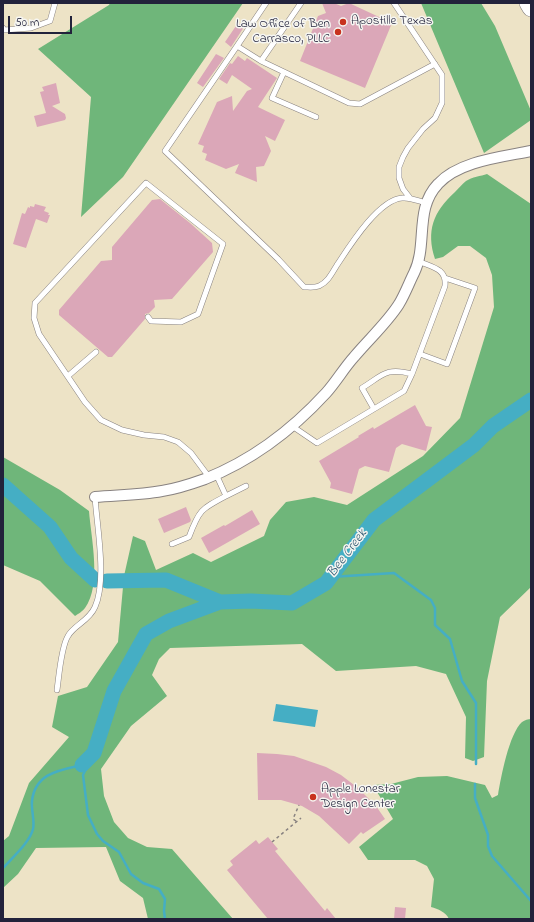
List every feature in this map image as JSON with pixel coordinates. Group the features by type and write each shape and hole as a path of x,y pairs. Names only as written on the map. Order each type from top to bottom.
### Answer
{"highway":[{"path":"528,3 531,8"}],"street":[{"path":"95,497 163,491 192,484 213,476 257,453 273,442 292,426 326,392 354,356 381,327 399,304 417,268 426,203 430,193 439,183 456,171 473,164 531,151"}],"lane":[{"path":"3,28 4,30 31,28 50,21 55,3"},
{"path":"266,3 165,150 278,259 304,287 320,286 329,278 375,214 400,198 410,198 426,203"},
{"path":"261,61 301,3"},
{"path":"394,3 442,75 442,102 435,118 423,129 408,148 402,157 399,167 399,178 403,189 410,198"},
{"path":"237,46 261,61 349,103 360,104 435,64"},
{"path":"284,72 272,98 316,117"},
{"path":"148,317 151,321 180,322 198,314 223,244 146,183 35,303 34,318 39,334 86,402 101,420 122,430 144,435 164,437 178,442 213,476 226,496"},
{"path":"292,426 317,442 404,391 420,354 445,286 445,278 440,270 418,262"},
{"path":"420,354 447,364 476,288 445,278"},
{"path":"68,376 96,352"},
{"path":"374,409 362,388 387,372 395,370 412,374"},
{"path":"172,544 189,537 194,520 200,511 246,486"},
{"path":"57,690 65,644 68,636 71,631 83,623 95,609 98,598 101,573 95,497"}],"path":[{"path":"296,821 293,819 299,805"},
{"path":"272,842 301,818"}],"green space":[{"path":"110,3 243,3 123,177 81,217 91,97 38,49"},
{"path":"421,3 481,3 495,26 531,111 531,120 484,153"},
{"path":"487,174 531,204 531,587 500,617 487,681 484,757 473,761 465,758 466,717 446,674 416,666 336,671 302,644 170,648 159,659 152,675 167,696 131,726 101,769 104,796 114,822 128,838 147,847 172,849 233,919 148,919 143,898 120,881 106,847 36,848 18,874 3,888 3,841 9,836 29,783 69,737 52,727 58,696 87,687 118,642 124,576 133,536 145,541 156,570 193,553 211,562 264,536 270,520 286,502 314,497 347,505 423,456 460,418 494,307 492,275 486,258 470,246 458,246 443,257 435,259 431,240 433,222 447,199 466,181 471,178"},
{"path":"3,457 60,490 89,511 94,561 93,587 85,608 75,616 40,581 3,565"},
{"path":"531,719 531,919 449,919 444,913 431,907 434,879 427,866 415,860 368,860 359,847 393,819 373,785 391,784 418,777 447,776 485,785 492,798 498,795 506,756 513,736 522,722"}],"water":[{"path":"276,704 318,710 315,727 273,721"}],"building":[{"path":"322,3 334,3 341,6 349,3 392,23 365,88 300,61 318,16 326,13"},
{"path":"238,23 244,27 231,47 225,42"},
{"path":"216,54 224,58 203,87 197,83"},
{"path":"238,56 245,61 247,58 277,78 258,107 285,120 275,141 265,136 271,151 264,166 256,167 257,182 235,173 239,164 226,169 205,160 207,154 202,152 204,146 198,144 217,102 232,96 233,111 247,91 252,89 232,75 227,84 219,79 230,63 232,64"},
{"path":"56,83 60,103 52,106 65,114 66,118 65,120 37,127 34,116 46,113 40,92 44,91 42,87"},
{"path":"160,199 212,243 213,252 172,299 154,300 155,307 149,313 145,314 145,319 112,357 108,357 59,315 59,310 101,261 112,260 112,247 152,200"},
{"path":"35,204 46,207 44,211 50,215 47,223 36,219 26,248 13,244 22,213 25,214 28,207 34,207"},
{"path":"415,405 426,426 432,427 426,451 402,444 396,448 389,472 365,466 359,469 352,494 330,488 331,483 319,461 373,427 374,429"},
{"path":"186,507 191,520 190,522 164,533 158,519"},
{"path":"252,510 260,524 209,553 201,538"},
{"name":"Apple Lonestar Design Center","path":"257,753 294,756 326,767 341,775 358,788 376,806 385,819 363,834 361,832 349,844 319,816 302,806 281,800 258,800"},
{"path":"268,837 278,849 275,851 325,911 327,908 336,919 268,919 227,870 233,865 230,861 256,840 259,844"},
{"path":"395,907 406,908 405,919 394,919"}],"waterway":[{"name":"Bee Creek","path":"107,581 166,580 220,602 251,601 292,603 326,583 374,520 474,445 493,426 531,400"},
{"name":"Bee Creek","path":"3,485 50,527 71,558 95,580"},
{"path":"331,577 394,573 431,600 435,608 435,625 450,639 462,681 476,703 476,764"},
{"path":"82,765 94,753 114,691 146,634 169,621 220,602"},
{"path":"94,753 83,775 88,815 97,834 103,841 119,852 131,874 143,883 159,889 165,899 165,919"},
{"path":"3,868 20,850 31,834 33,829 32,801 38,784 50,774 82,765"},
{"path":"475,784 475,798 488,835 488,846 492,856 531,901"}],"place":[{"name":"Apostille Texas","path":"343,22"},
{"name":"Law Office of Ben Carrasco, PLLC","path":"338,32"},
{"name":"Apple Lonestar Design Center","path":"313,797"}]}
